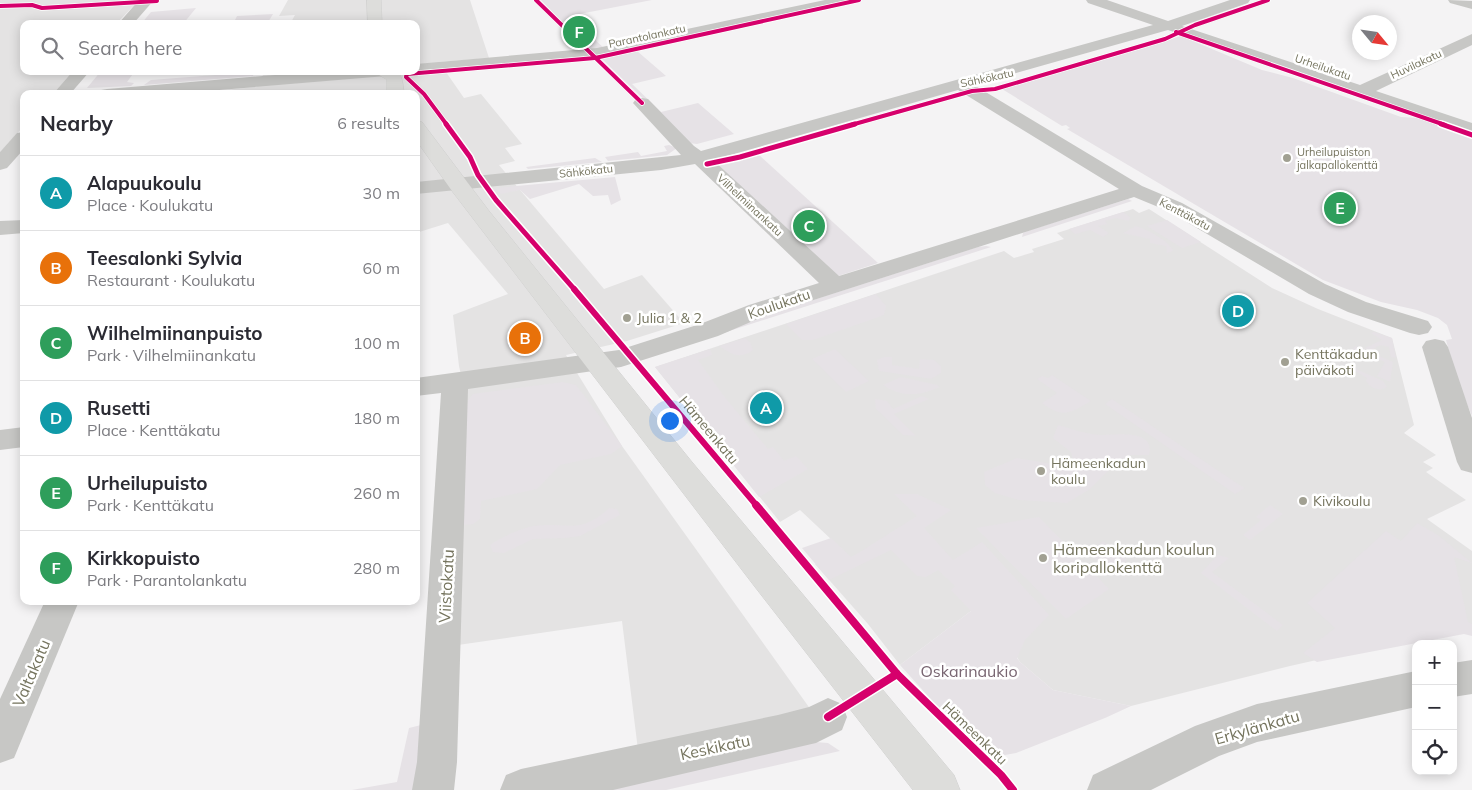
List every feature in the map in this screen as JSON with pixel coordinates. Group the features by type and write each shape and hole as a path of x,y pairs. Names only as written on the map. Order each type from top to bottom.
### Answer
{"main road":[{"path":"374,0 375,20"},
{"path":"378,75 378,81 390,90"},
{"path":"420,132 456,184 939,790"}],"street":[{"path":"128,20 146,0"},
{"name":"Parantolankatu","path":"420,69 597,53 844,0"},
{"name":"Urheilukatu","path":"1093,0 1472,129"},
{"name":"Sähkökatu","path":"420,188 661,164 698,158 1167,26 1243,0"},
{"path":"1455,0 1472,4"},
{"name":"Huvilakatu","path":"1361,91 1472,39"},
{"path":"65,90 78,75"},
{"path":"209,90 286,87 357,75"},
{"name":"Kenttäkatu","path":"960,84 1135,190 1175,207 1286,272 1334,297 1427,337 1472,462"},
{"name":"Vilhelmiinankatu","path":"642,103 687,150 707,164 836,285"},
{"path":"0,164 20,142"},
{"name":"Koulukatu","path":"420,386 621,358 709,330 758,310 1135,190"},
{"path":"0,228 20,226"},
{"name":"Viistokatu","path":"433,790 437,762 455,382"},
{"path":"0,440 20,438"},
{"name":"Valtakatu","path":"0,744 60,605"},
{"path":"1457,679 1472,676"},
{"name":"Erkylänkatu","path":"1108,790 1209,740 1258,723 1412,690"},
{"name":"Keskikatu","path":"521,790 778,734 816,724 828,717"}],"shaded area":[{"path":"0,0 139,0 120,20 20,20 20,75 70,75 56,90 20,90 20,130 0,152"},
{"path":"288,0 470,0 489,58 439,62 464,98 481,94 522,144 505,148 515,161 499,165 604,289 642,275 684,323 627,341 566,355 622,446 811,710 638,750 622,621 458,645 467,402 459,366 453,315 508,294 448,223 420,232 420,90 224,90 257,87 263,75 420,75 420,20 292,20 295,15 279,16"},
{"name":"Hämeenkadun koulu","path":"1133,209 1139,213 1149,209 1272,288 1318,309 1392,338 1414,425 1404,433 1436,455 1423,462 1433,468 1426,472 1466,500 1427,519 1472,551 1472,625 1290,666 1131,706 1053,690 1020,662 984,606 971,611 900,665 868,624 815,564 850,557 800,510 780,522 655,367 1004,251 1014,258 1034,252 1032,249 1064,239 1057,233"}],"green space":[{"path":"541,0 652,0 569,16 605,49 589,49"},
{"path":"196,8 186,20 144,20 151,12"},
{"path":"273,14 269,20 235,20 237,16"},
{"path":"1181,36 1262,70 1293,78 1401,117 1418,118 1472,138 1472,416 1457,380 1446,340 1452,339 1447,325 1438,318 1417,310 1381,302 1323,280 1067,129 1070,128 1066,125 1062,126 1002,89"},
{"path":"637,51 666,76 632,84 661,112 698,103 734,134 697,144 689,143 601,58"},
{"path":"98,75 132,75 127,82 134,83 131,86 87,88"},
{"path":"215,75 253,75 144,85 151,80"},
{"path":"669,145 677,148 667,155 608,161 605,157 638,152 641,156 667,151 664,146"},
{"path":"759,155 878,263 835,277 717,165"},
{"path":"595,158 602,162 528,169 526,167"},
{"path":"615,177 621,200 611,205 608,195 593,196 579,184 530,199 520,190 501,194 495,188"},
{"path":"1128,199 1132,201 1022,237 1023,233 1027,231"},
{"path":"1123,212 1130,217 1129,221 1115,218 1105,221 1107,224 1098,226 1109,233 1103,237 1090,230 1075,234 1069,229"},
{"path":"1167,220 1201,242 1182,248 1147,226"},
{"path":"1136,226 1163,239 1173,251 1167,253 1166,246 1150,243 1150,239 1123,233"},
{"path":"986,246 991,247 723,333 748,321"},
{"path":"876,294 886,306 884,315 813,340 802,340 786,324"},
{"path":"1374,332 1392,338 1396,358 1391,357 1389,347 1380,345 1370,351 1365,348 1382,340 1371,333"},
{"path":"745,338 750,342 753,350 744,355 736,355 719,346"},
{"path":"1356,346 1393,362 1390,382 1377,376 1385,362 1352,349"},
{"path":"710,349 712,355 698,360 723,395 768,449 773,447 784,461 796,456 808,469 759,497 655,367"},
{"path":"835,349 869,381 846,392 812,359"},
{"path":"884,357 892,357 892,365 919,369 920,359 934,360 941,366 941,373 931,379 879,371 877,360"},
{"path":"1338,361 1383,381 1387,387 1378,389 1372,387 1366,381 1367,378"},
{"path":"1052,375 1091,401 1072,411 1061,413 1049,408 1042,403 1057,393 1037,379 1042,376 1048,378"},
{"path":"901,377 940,387 918,394 904,394 883,385"},
{"path":"563,382 576,385 622,446 611,454 560,465 537,489 481,501 480,519 473,524 462,525 467,402 473,394"},
{"path":"922,396 929,399 894,414 916,436 903,435 876,409 875,399 887,401 893,409"},
{"path":"1112,399 1245,488 1235,494 1105,404"},
{"path":"1058,425 1100,435 1123,434 1140,437 1146,440 1149,446 1149,455 1130,455 1117,462 1090,489 1067,503 1019,500 995,493 985,485 984,472 1017,458 1058,465 1073,460 1071,452 1053,438"},
{"name":"Oskarinaukio","path":"894,494 917,494 951,510 924,528 953,560 982,542 1049,615 1025,640 1017,658 1020,662 1053,690 1131,706 1016,753 1005,755 992,751 965,725 937,706 900,665 971,611 951,590 955,586 938,570 926,577 917,576 891,550 829,580 802,548 831,538 851,557 860,552 917,516"},
{"path":"1270,505 1283,514 1250,540 1243,535 1261,520 1256,517"},
{"path":"609,508 617,509 620,515 580,536 533,539 504,553 493,552 490,545 509,534 529,527 541,525 570,526 589,522"},
{"name":"Hämeenkadun koulun koripallokenttä","path":"1039,517 1109,589 1066,619 976,528"},
{"path":"1417,523 1438,535 1472,563 1454,557 1468,622 1472,624 1472,636 1464,634 1432,640 1412,640 1412,644 1317,662 1303,653 1335,628 1307,603 1386,531 1401,541"},
{"path":"1103,541 1127,560 1113,573 1089,554"},
{"path":"1218,555 1229,558 1212,572 1283,625 1277,631 1201,573"},
{"path":"421,725 417,790 352,790 397,782 409,728"},
{"path":"815,742 828,743 840,751 666,790 593,790"}],"cycle path":[{"path":"536,0 642,103"},
{"path":"420,73 595,58 859,0"},
{"path":"707,164 740,157 972,91 995,89 1165,39 1195,25 1268,0"},
{"path":"0,6 32,5 42,8 157,1"},
{"path":"1176,32 1472,135"},
{"name":"Hämeenkatu","path":"406,75 406,77 420,90"},
{"name":"Hämeenkatu","path":"420,90 470,157 478,175 496,200 625,347 897,674 1001,775 1013,790"},
{"path":"828,717 897,674"}],"place":[{"name":"Kirkkopuisto","path":"579,32"},
{"name":"Urheilupuiston jalkapallokenttä","path":"1287,158"},
{"name":"Urheilupuisto","path":"1340,208"},
{"name":"Wilhelmiinanpuisto","path":"809,226"},
{"name":"Rusetti","path":"1238,311"},
{"name":"Julia 1 & 2","path":"627,318"},
{"name":"Teesalonki Sylvia","path":"525,338"},
{"name":"Kenttäkadun päiväkoti","path":"1285,362"},
{"name":"Alapuukoulu","path":"766,408"},
{"name":"Hämeenkadun koulu","path":"1041,471"},
{"name":"Kivikoulu","path":"1303,501"},
{"name":"Hämeenkadun koulun koripallokenttä","path":"1043,558"}]}
